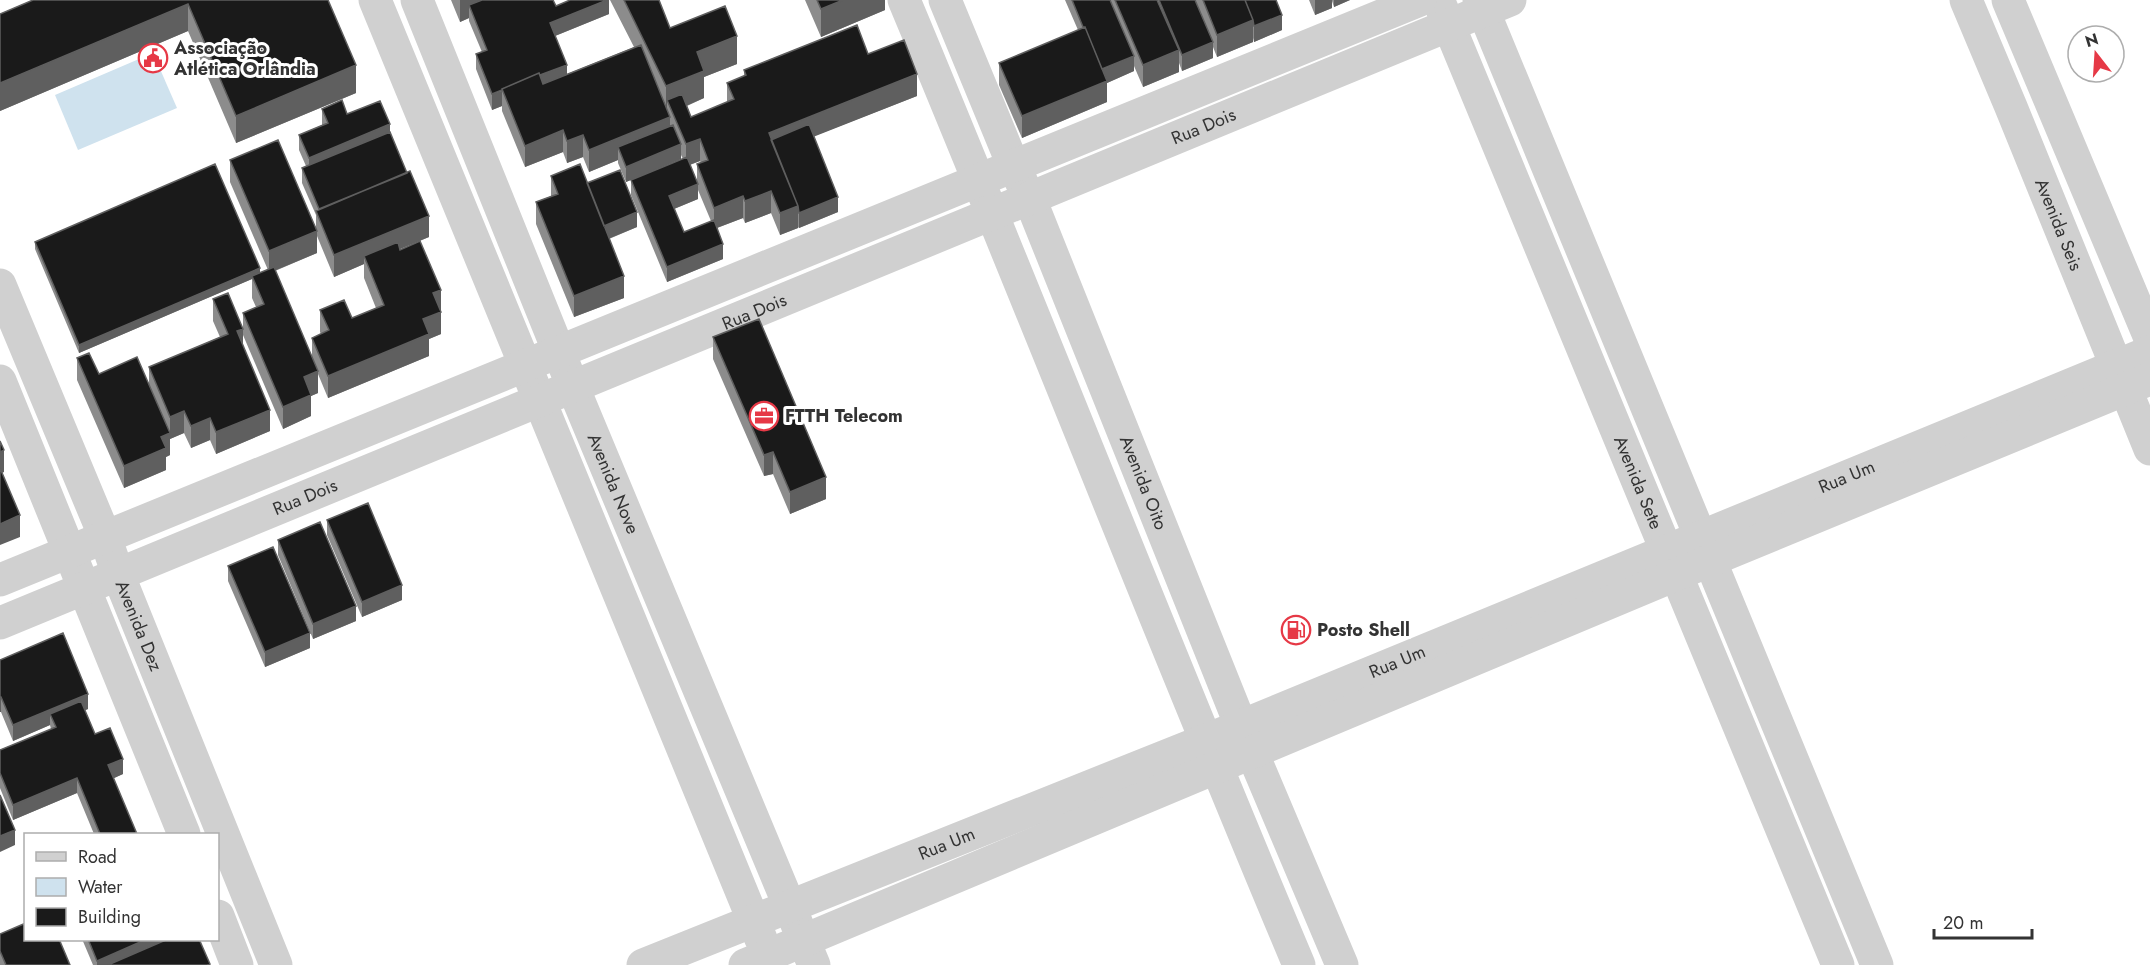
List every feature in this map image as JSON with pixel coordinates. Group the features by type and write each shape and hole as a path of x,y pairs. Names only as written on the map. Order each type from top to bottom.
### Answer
{"street":[{"name":"Avenida Nove","path":"375,0 752,920 761,962"},
{"name":"Avenida Nove","path":"417,0 558,351 809,953"},
{"path":"904,0 1299,965"},
{"name":"Avenida Oito","path":"945,0 1013,165 1030,199 1247,739 1342,965"},
{"name":"Rua Dois","path":"0,580 1420,0"},
{"name":"Avenida Seis","path":"1966,0 2131,378 2150,449"},
{"path":"2007,0 2150,338"},
{"name":"Rua Dois","path":"0,623 1030,199 1444,13 1491,4"},
{"name":"Avenida Sete","path":"1491,4 1706,549 1877,965"},
{"name":"Avenida Sete","path":"1444,13 1838,965"},
{"name":"Avenida Dez","path":"0,285 105,537 276,965"},
{"name":"Rua Um","path":"643,965 789,905 1211,754 1671,562 2131,378 2150,352"},
{"name":"Avenida Dez","path":"0,381 184,833"},
{"name":"Rua Um","path":"761,962 809,953 1211,754"},
{"path":"219,919 237,965"}],"water":[{"path":"153,53 177,108 78,150 55,95"}],"building":[{"path":"33,0 328,0 356,65 236,116 188,4 0,83 0,14"},
{"path":"482,0 553,0 556,6 570,0 607,0 550,23 567,65 540,75 539,73 492,94 476,54 487,50 469,5"},
{"path":"624,0 659,0 670,28 725,6 737,36 697,52 704,71 666,86"},
{"path":"817,0 843,0 821,9"},
{"path":"1072,0 1110,0 1134,56 1102,69"},
{"path":"1115,0 1157,0 1179,50 1143,65"},
{"path":"1159,0 1195,0 1213,42 1182,55"},
{"path":"1203,0 1245,0 1253,20 1217,35"},
{"path":"1245,0 1276,0 1282,15 1254,26"},
{"path":"857,25 868,54 904,40 917,74 769,133 798,206 780,213 771,191 745,201 743,196 714,208 697,164 708,160 700,139 686,144 667,100 682,94 691,117 734,99 727,83 746,75 744,70"},
{"path":"1085,27 1107,81 1022,116 999,63"},
{"path":"641,45 670,117 589,150 583,135 567,141 563,130 525,146 502,89 539,73 543,84"},
{"path":"342,100 347,114 380,101 390,124 309,158 299,135 328,123 322,109"},
{"path":"809,124 838,197 799,213 771,140"},
{"path":"673,125 681,144 626,167 618,147"},
{"path":"390,132 407,173 319,209 302,168"},
{"path":"278,140 317,231 269,251 230,160"},
{"path":"687,157 698,184 669,196 684,232 714,220 723,244 667,267 631,180"},
{"path":"215,164 260,268 79,345 35,242"},
{"path":"580,164 624,276 574,296 536,202 558,194 551,176"},
{"path":"620,170 637,212 604,226 587,183"},
{"path":"410,171 429,216 334,255 316,211"},
{"path":"420,241 441,290 433,293 441,312 423,319 429,334 328,376 312,338 329,330 320,310 344,300 352,318 384,305 364,256 398,242 400,250"},
{"path":"274,267 318,371 304,377 311,395 283,407 243,313 264,304 252,276"},
{"path":"228,293 243,329 237,331 270,410 216,432 210,418 191,426 184,411 170,417 149,367 228,334 213,299"},
{"name":"FTTH Telecom","path":"759,319 826,477 790,492 773,452 764,455 713,337"},
{"path":"89,353 99,374 137,357 170,433 161,437 166,448 124,466 77,358"},
{"path":"0,468 20,515 0,524"},
{"path":"368,503 402,585 362,602 327,520"},
{"path":"320,522 356,606 313,624 278,540"},
{"path":"273,547 310,633 265,652 228,566"},
{"path":"63,633 88,694 13,725 0,697 0,660"},
{"path":"81,701 95,734 110,728 123,759 108,765 137,833 100,833 77,778 13,805 0,773 0,750 56,727 50,714"},
{"path":"0,795 15,830 0,836"},
{"path":"24,924 24,941 60,941 70,965 6,965 0,951 0,934"},
{"path":"89,941 142,941 97,961"},
{"path":"163,941 200,941 210,964 207,965 108,965"}],"place":[{"name":"Associação Atlética Orlândia","path":"153,58"},
{"name":"FTTH Telecom","path":"764,416"},
{"name":"Posto Shell","path":"1296,630"}]}
